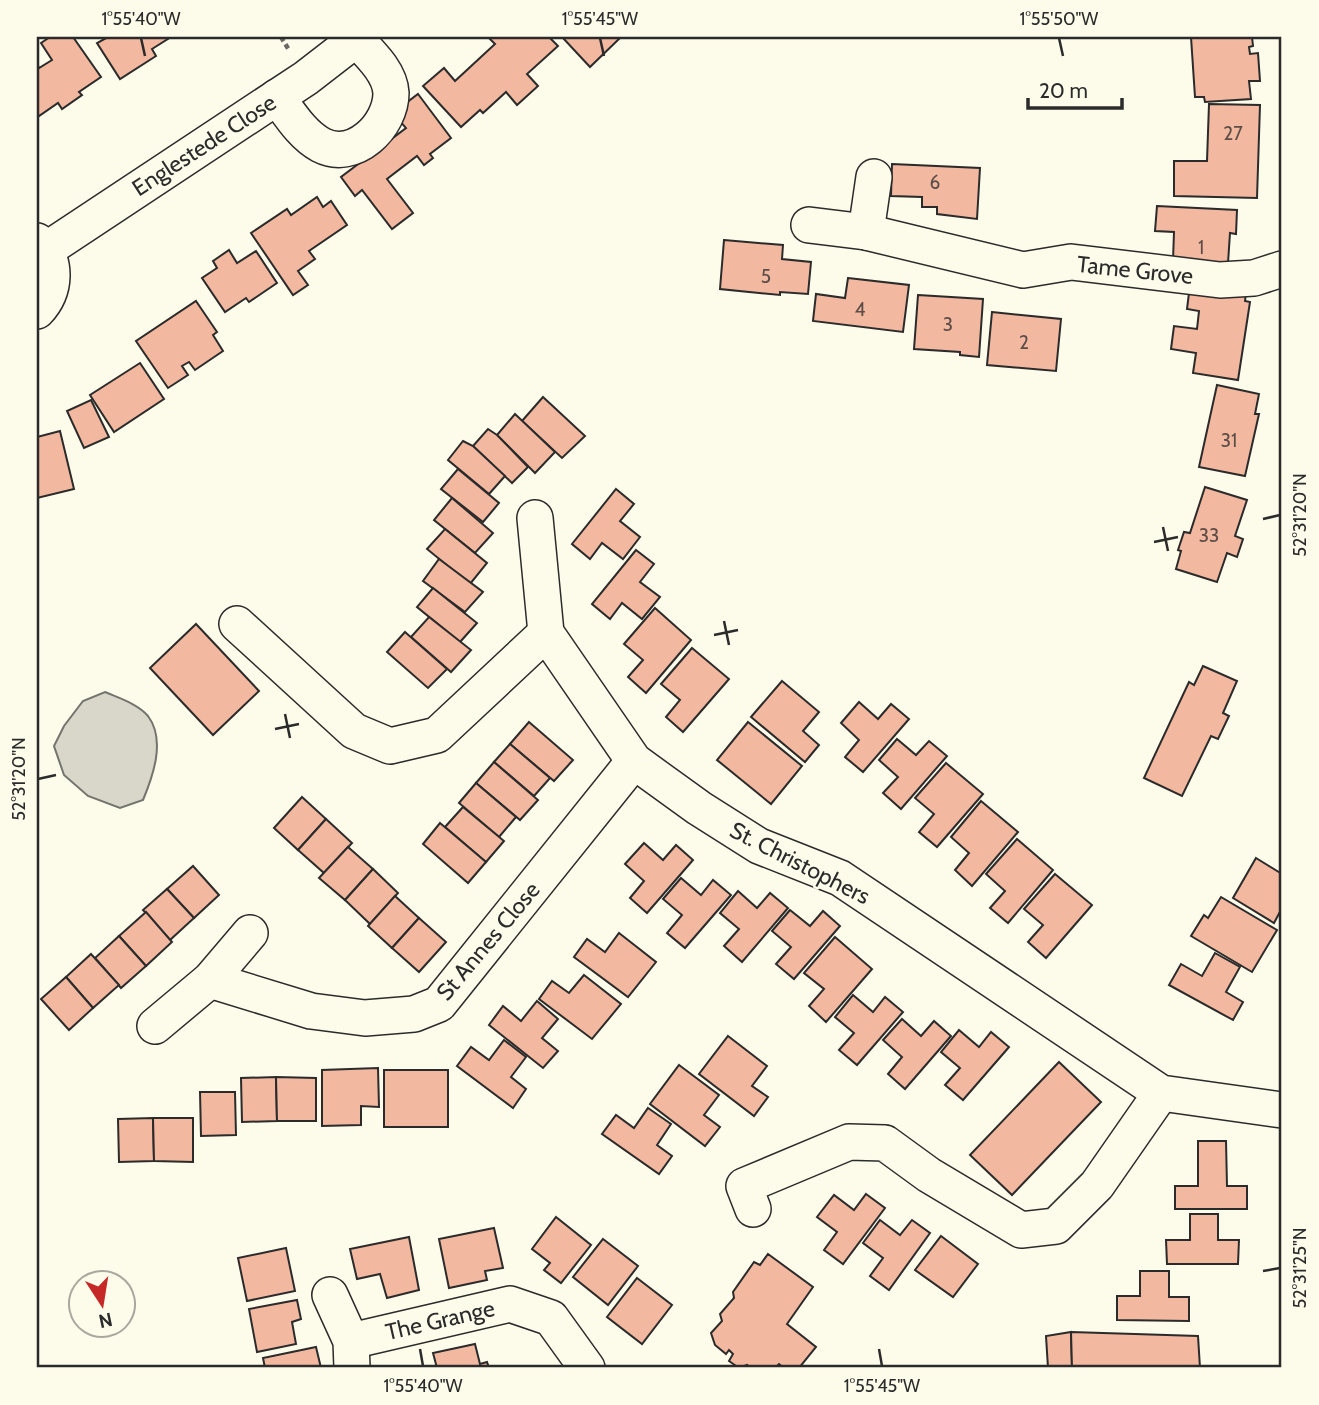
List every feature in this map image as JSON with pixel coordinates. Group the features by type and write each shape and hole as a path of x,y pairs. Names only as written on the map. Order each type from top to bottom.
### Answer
{"street":[{"name":"Englestede Close","path":"37,311 47,300 53,275 41,246 306,78 358,38"},
{"path":"276,97 309,136 320,144 332,149 350,148 367,138 382,125 391,93 382,71 358,38"},
{"path":"866,232 874,177"},
{"name":"Tame Grove","path":"809,225 866,232 1023,270 1071,262 1220,279 1254,278 1282,269"},
{"name":"St. Christophers","path":"535,518 547,633 634,761 699,808 759,846 840,878 1161,1093 1282,1110"},
{"path":"237,624 354,731 390,746 438,735 547,633"},
{"name":"St Annes Close","path":"210,980 311,1012 365,1018 414,1014 439,1004 634,761"},
{"path":"155,1026 210,980 250,933"},
{"path":"752,1209 744,1186 849,1142 885,1143 929,1175 1021,1230 1056,1226 1097,1185 1161,1093"},
{"name":"The Grange","path":"330,1295 351,1354 510,1304 551,1318 587,1368"}],"shaded area":[{"path":"105,692 144,712 156,736 154,769 143,800 120,808 88,796 64,775 54,746 64,726 83,701"}],"building":[{"path":"50,37 73,37 101,77 79,92 82,95 62,109 58,103 39,116 37,63 39,68 52,60 41,43"},
{"path":"108,37 171,37 152,49 156,56 120,79 97,43"},
{"path":"488,37 549,37 558,46 527,74 538,86 517,105 506,92 483,113 480,110 461,127 423,86 444,68 455,81 495,44"},
{"path":"562,37 621,37 590,67"},
{"path":"1191,37 1252,37 1250,54 1258,53 1260,81 1249,81 1251,99 1205,102 1204,97 1195,97"},
{"path":"418,94 451,138 430,154 433,158 424,165 417,156 387,179 413,213 392,229 362,190 355,196 341,177 406,128 393,113"},
{"path":"1209,104 1260,105 1257,198 1174,196 1174,161 1207,161"},
{"path":"892,164 980,168 977,219 937,214 937,207 922,207 922,197 891,196"},
{"path":"317,197 323,207 331,201 347,225 309,251 315,259 298,271 308,285 293,295 251,233 287,209 291,215"},
{"path":"1157,206 1237,210 1236,234 1230,233 1228,263 1173,260 1174,232 1155,231"},
{"path":"724,240 783,245 782,259 811,262 808,294 780,292 780,295 720,289"},
{"path":"229,250 237,263 256,251 277,283 249,302 246,298 225,312 202,278 217,268 213,261"},
{"path":"848,278 909,285 903,332 813,321 816,294 845,298"},
{"path":"1190,285 1246,293 1245,301 1250,302 1238,380 1193,373 1196,353 1171,349 1174,326 1197,329 1199,311 1187,309"},
{"path":"918,295 983,299 979,357 960,355 960,352 914,349"},
{"path":"196,301 217,332 213,335 223,351 195,370 189,362 182,366 188,375 168,388 136,341"},
{"path":"992,312 1061,319 1056,371 987,365"},
{"path":"140,363 164,399 114,432 90,395"},
{"path":"1217,385 1259,394 1255,414 1259,414 1245,476 1199,467"},
{"path":"543,397 585,436 562,458 522,421"},
{"path":"91,400 109,437 84,448 67,411"},
{"path":"515,414 555,452 535,473 497,435"},
{"path":"488,429 528,467 512,483 473,446"},
{"path":"60,431 74,489 37,498 37,437"},
{"path":"463,441 473,446 505,476 489,494 448,460"},
{"path":"458,469 499,503 483,522 441,489"},
{"path":"1205,487 1247,500 1235,536 1243,539 1237,557 1227,553 1217,582 1176,569 1184,532 1190,533"},
{"path":"616,489 634,504 620,521 640,537 623,559 602,543 590,559 572,544"},
{"path":"452,498 493,533 475,553 434,520"},
{"path":"445,529 487,563 470,584 427,549"},
{"path":"636,550 654,564 640,582 660,597 642,619 622,603 610,619 592,604"},
{"path":"439,559 483,592 465,612 423,581"},
{"path":"433,588 477,623 460,642 417,607"},
{"path":"655,608 691,640 646,693 628,677 643,660 624,644"},
{"path":"429,617 471,650 451,672 411,637"},
{"path":"196,624 259,691 213,735 150,668"},
{"path":"405,632 447,669 428,688 387,652"},
{"path":"692,648 729,679 683,732 666,717 680,700 661,684"},
{"path":"1203,666 1237,681 1223,713 1229,716 1218,739 1211,736 1182,796 1144,778 1189,682 1194,685"},
{"path":"782,681 819,712 803,731 819,745 805,762 751,717"},
{"path":"859,702 878,719 891,704 909,719 863,772 845,757 859,740 841,723"},
{"path":"529,722 573,760 554,781 510,744"},
{"path":"748,722 802,766 771,804 717,760"},
{"path":"897,739 916,755 929,741 947,756 901,809 883,793 898,777 879,760"},
{"path":"510,744 550,778 534,796 494,762"},
{"path":"494,762 538,800 520,820 476,783"},
{"path":"946,763 983,794 937,847 919,832 934,814 915,798"},
{"path":"476,783 516,817 499,837 459,803"},
{"path":"302,797 326,819 298,850 274,828"},
{"path":"981,801 1018,832 972,886 955,870 969,853 951,837"},
{"path":"463,807 504,841 486,862 445,827"},
{"path":"326,819 352,843 324,873 298,850"},
{"path":"440,823 486,862 468,883 423,844"},
{"path":"1017,839 1053,870 1008,923 990,908 1005,891 986,874"},
{"path":"644,843 663,860 676,845 693,860 647,913 630,898 644,881 625,864"},
{"path":"348,847 373,869 345,900 319,878"},
{"path":"1256,858 1282,874 1282,908 1274,923 1233,898"},
{"path":"193,866 219,895 194,918 167,889"},
{"path":"373,869 398,893 370,924 345,900"},
{"path":"1055,874 1092,905 1046,958 1028,942 1043,925 1024,909"},
{"path":"681,878 701,895 713,880 731,895 685,948 667,933 682,915 663,899"},
{"path":"167,889 194,918 170,940 143,910"},
{"path":"738,891 757,908 770,893 788,908 742,962 724,946 739,929 720,913"},
{"path":"395,896 419,918 392,948 368,926"},
{"path":"1221,897 1277,930 1252,972 1191,936 1204,915 1208,918"},
{"path":"790,910 810,926 823,911 840,926 794,979 776,964 791,947 772,931"},
{"path":"146,912 172,942 146,966 119,936"},
{"path":"419,918 446,942 419,972 392,948"},
{"path":"619,933 656,962 628,997 574,957 587,939 605,952"},
{"path":"119,936 146,966 121,988 95,958"},
{"path":"835,937 872,969 826,1022 809,1006 824,989 804,973"},
{"path":"1215,953 1240,967 1226,992 1243,1002 1233,1020 1169,985 1181,964 1202,976"},
{"path":"91,954 119,985 93,1008 66,977"},
{"path":"584,975 621,1004 592,1039 539,999 552,981 569,993"},
{"path":"66,977 93,1008 69,1030 41,999"},
{"path":"853,995 873,1012 885,997 903,1012 857,1065 839,1050 854,1033 835,1017"},
{"path":"537,1001 558,1019 542,1038 558,1051 543,1068 489,1025 503,1006 521,1021"},
{"path":"902,1019 921,1036 934,1021 951,1036 905,1089 888,1074 902,1057 883,1040"},
{"path":"959,1030 979,1047 991,1032 1009,1047 963,1100 945,1085 960,1068 941,1052"},
{"path":"728,1036 767,1066 752,1086 768,1097 754,1116 699,1074"},
{"path":"504,1040 526,1057 511,1077 526,1089 513,1108 457,1066 471,1047 489,1060"},
{"path":"1059,1062 1101,1102 1012,1195 970,1155"},
{"path":"679,1065 719,1095 704,1115 720,1127 705,1146 650,1104"},
{"path":"378,1068 379,1107 361,1106 361,1125 322,1126 322,1070"},
{"path":"384,1070 448,1070 448,1127 384,1127"},
{"path":"276,1077 277,1121 242,1122 241,1078"},
{"path":"276,1077 316,1078 316,1121 277,1121"},
{"path":"200,1092 235,1092 236,1135 201,1136"},
{"path":"648,1108 671,1124 657,1145 672,1156 659,1174 602,1134 616,1115 634,1128"},
{"path":"153,1118 154,1161 119,1162 118,1119"},
{"path":"153,1118 193,1118 193,1162 154,1161"},
{"path":"1198,1141 1226,1141 1227,1186 1247,1186 1247,1209 1175,1209 1175,1186 1198,1186"},
{"path":"866,1194 885,1208 843,1264 824,1250 837,1232 817,1217 834,1195 854,1210"},
{"path":"1190,1214 1218,1214 1218,1240 1239,1240 1238,1264 1167,1264 1166,1240 1190,1240"},
{"path":"556,1217 591,1245 561,1283 544,1270 550,1263 532,1249"},
{"path":"880,1220 900,1235 912,1220 930,1233 889,1290 870,1276 883,1258 863,1243"},
{"path":"494,1228 503,1268 485,1271 487,1280 449,1288 439,1239"},
{"path":"941,1236 978,1264 953,1297 915,1270"},
{"path":"409,1237 419,1290 387,1298 380,1274 357,1279 350,1249"},
{"path":"603,1239 638,1266 608,1305 573,1277"},
{"path":"286,1248 295,1291 247,1301 238,1258"},
{"path":"768,1254 813,1287 787,1324 816,1347 799,1368 784,1368 779,1364 775,1368 751,1368 747,1365 739,1368 729,1361 733,1354 729,1350 726,1354 715,1345 711,1333 722,1321 720,1314 734,1298 733,1292 754,1262 760,1265"},
{"path":"1140,1271 1169,1271 1169,1297 1189,1297 1189,1321 1117,1320 1117,1296 1140,1296"},
{"path":"637,1278 672,1305 642,1344 607,1317"},
{"path":"297,1300 301,1319 292,1322 296,1344 257,1352 249,1309"},
{"path":"1071,1332 1072,1368 1048,1368 1046,1336"},
{"path":"1071,1332 1198,1336 1200,1368 1072,1368"},
{"path":"475,1344 480,1364 487,1362 489,1368 437,1368 433,1353"},
{"path":"316,1347 321,1368 265,1368 263,1358"}]}
